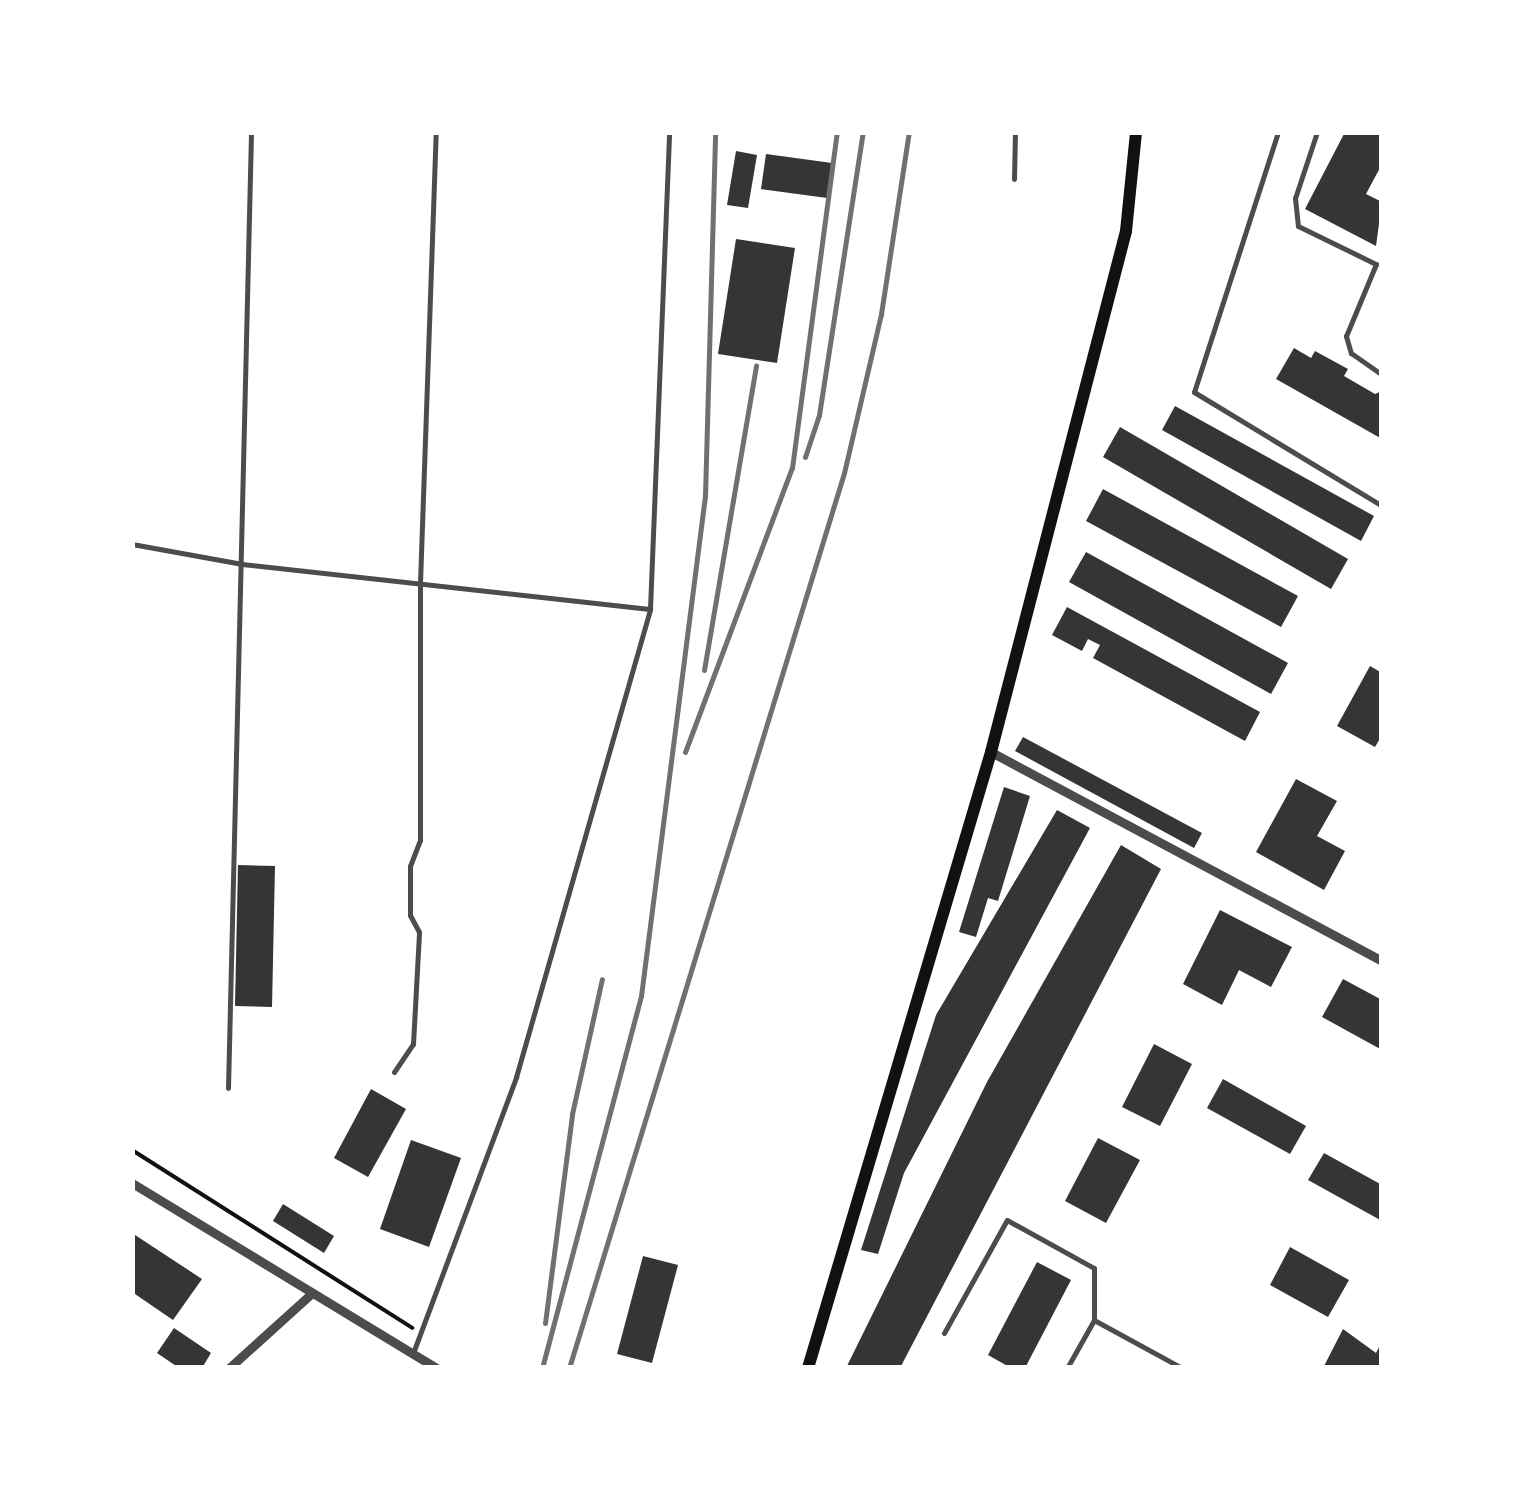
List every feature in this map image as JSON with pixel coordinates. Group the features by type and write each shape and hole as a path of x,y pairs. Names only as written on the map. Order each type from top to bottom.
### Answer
{"main road":[{"path":"808,1368 991,752 1126,232 1136,132"}],"street":[{"path":"991,752 1382,962"},
{"path":"132,1183 436,1368"},
{"path":"229,1368 311,1294"}],"lane":[{"path":"228,1088 252,132"},
{"path":"394,1072 413,1044 419,932 410,915 410,866 420,840 420,584 436,132"},
{"path":"412,1356 516,1077 650,608 669,132"},
{"path":"1014,179 1016,132"},
{"path":"1278,132 1194,392 1382,506"},
{"path":"1317,132 1295,198 1298,226 1376,264 1346,336 1351,353 1382,375"},
{"path":"132,544 242,564 650,608"},
{"path":"944,1333 1006,1220 1094,1268 1094,1320 1067,1368"},
{"path":"1094,1320 1182,1368"}],"path":[{"path":"132,1150 420,1333"}],"building":[{"path":"1345,132 1382,132 1382,164 1366,194 1382,202 1376,246 1305,209"},
{"path":"736,151 757,155 748,208 727,205"},
{"path":"766,154 832,163 827,198 761,189"},
{"path":"736,239 795,248 777,363 718,354"},
{"path":"1294,348 1311,358 1315,351 1348,369 1344,376 1375,394 1382,391 1382,439 1276,379"},
{"path":"1175,406 1374,516 1361,541 1162,430"},
{"path":"1120,427 1348,559 1331,589 1103,457"},
{"path":"1103,489 1298,596 1281,627 1086,521"},
{"path":"1086,552 1288,663 1271,694 1069,582"},
{"path":"1067,607 1260,712 1245,741 1093,658 1100,645 1088,639 1082,651 1052,635"},
{"path":"1370,666 1382,673 1382,735 1375,747 1337,726"},
{"path":"1023,737 1202,833 1194,848 1015,751"},
{"path":"1296,779 1337,801 1317,836 1345,851 1324,890 1256,852"},
{"path":"1004,787 1030,796 998,901 988,898 976,937 959,932"},
{"path":"1057,810 1090,828 904,1173 878,1254 861,1250 936,1015"},
{"path":"1121,845 1161,869 900,1368 846,1368 987,1082"},
{"path":"238,865 275,866 272,1007 235,1006"},
{"path":"1220,910 1292,947 1271,987 1239,970 1222,1005 1183,984"},
{"path":"1343,979 1382,1000 1382,1050 1322,1017"},
{"path":"1154,1044 1192,1064 1160,1126 1122,1107"},
{"path":"1223,1079 1306,1126 1290,1154 1207,1108"},
{"path":"371,1089 406,1109 368,1177 334,1158"},
{"path":"1098,1138 1140,1160 1106,1223 1065,1201"},
{"path":"411,1140 461,1158 429,1247 380,1229"},
{"path":"1324,1153 1382,1185 1382,1221 1308,1180"},
{"path":"283,1204 334,1236 324,1253 273,1221"},
{"path":"132,1233 202,1279 173,1320 132,1292"},
{"path":"1290,1247 1349,1280 1328,1317 1270,1285"},
{"path":"643,1256 678,1265 652,1363 617,1354"},
{"path":"1037,1262 1071,1280 1025,1368 1011,1368 988,1355"},
{"path":"174,1328 211,1353 202,1368 179,1368 157,1353"},
{"path":"1343,1329 1376,1353 1382,1341 1382,1368 1323,1368"}],"railway":[{"path":"542,1368 641,996 705,496 715,132"},
{"path":"685,752 792,468 837,132"},
{"path":"805,457 819,415 863,132"},
{"path":"569,1368 844,473 881,314 909,132"},
{"path":"704,670 756,365"},
{"path":"545,1323 572,1114 602,979"}]}
